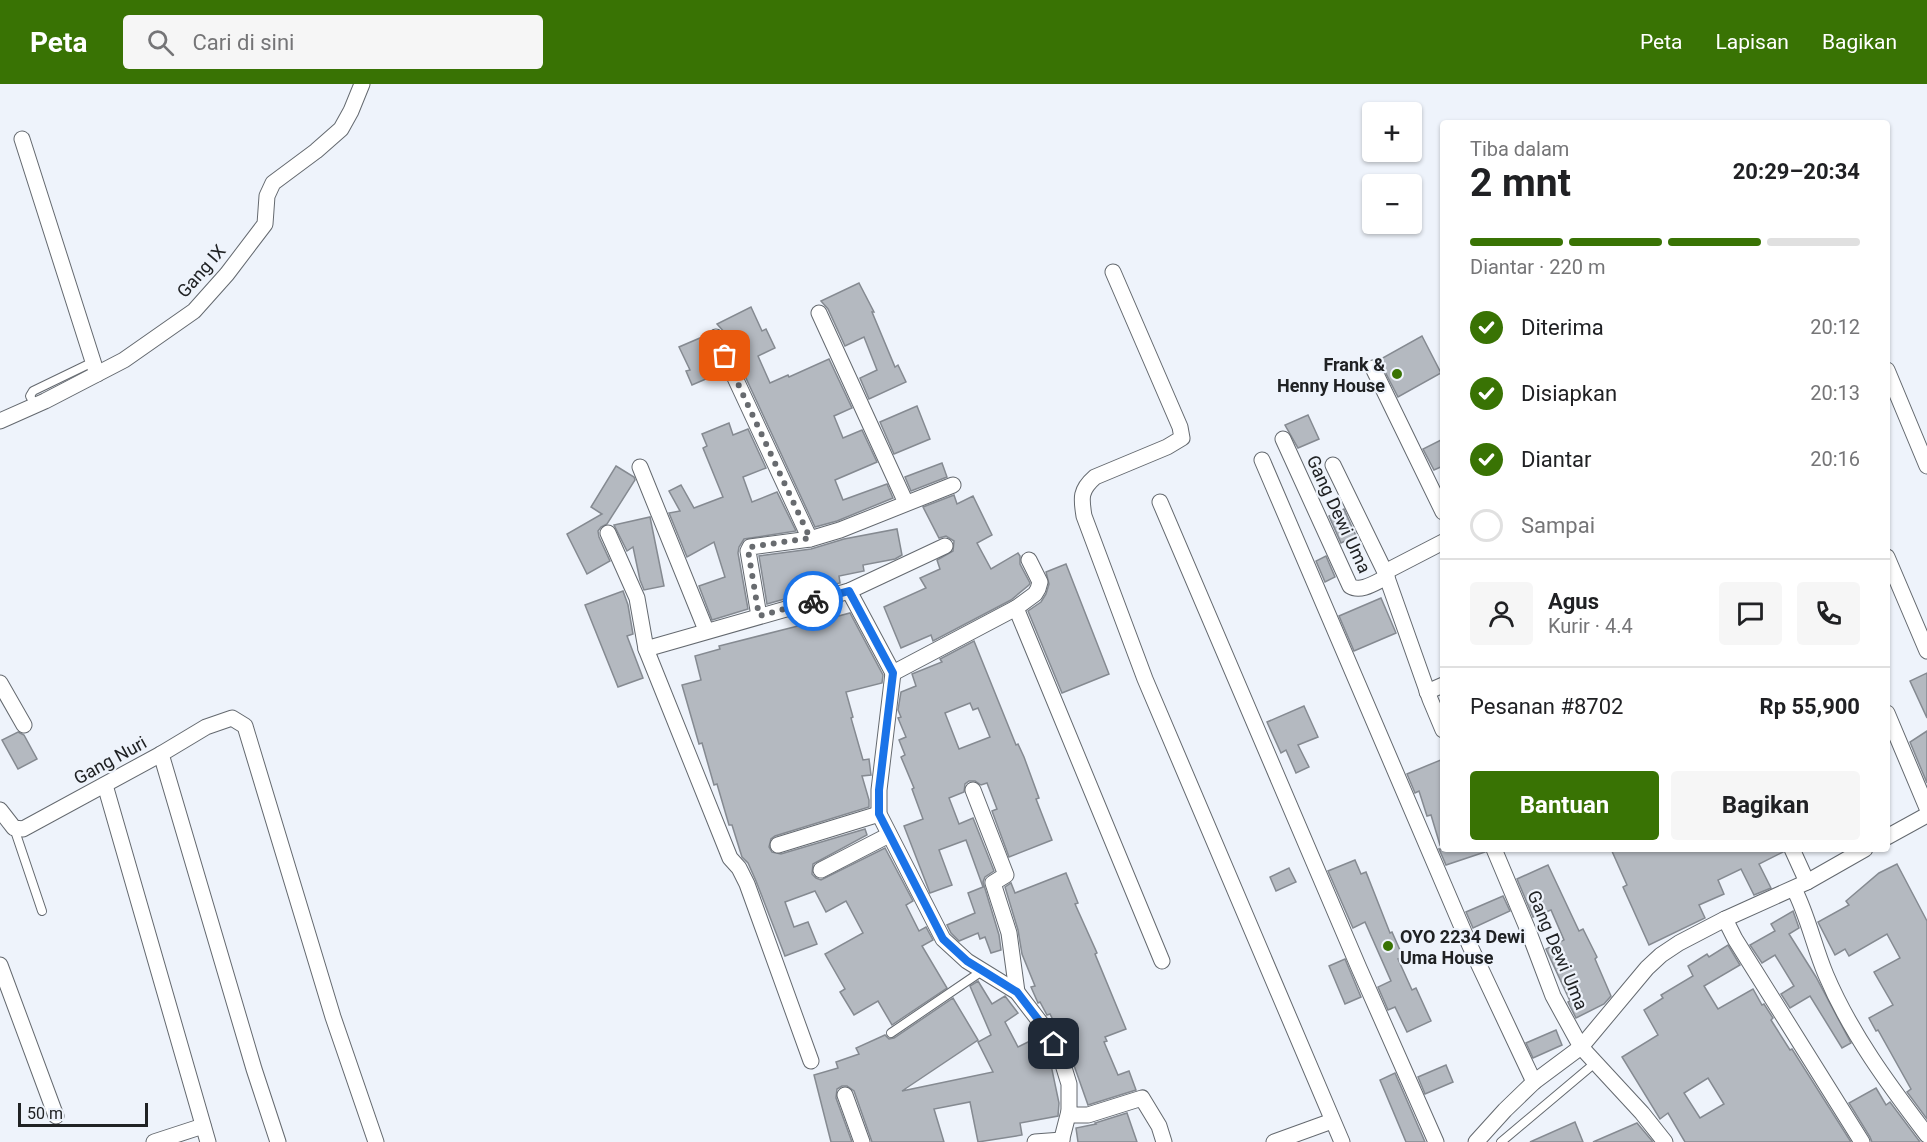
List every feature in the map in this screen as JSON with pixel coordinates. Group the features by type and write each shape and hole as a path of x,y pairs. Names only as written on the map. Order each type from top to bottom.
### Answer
{"street":[{"name":"Gang IX","path":"0,421 35,405 95,368 124,360 187,316 203,302 265,224 267,196 273,183 341,129 362,84"},
{"path":"22,139 95,368"},
{"path":"1113,272 1180,427 1182,438 1167,447 1095,477 1086,485 1081,499 1084,516 1145,679 1342,1142"},
{"path":"819,314 906,503"},
{"path":"716,337 810,538"},
{"path":"1373,368 1440,506"},
{"path":"1890,377 1927,466"},
{"name":"Gang Dewi Uma","path":"1283,439 1350,586 1360,589 1386,575 1440,723"},
{"path":"1262,460 1470,946 1534,1082"},
{"path":"1333,465 1386,575 1440,544"},
{"path":"640,467 706,630"},
{"path":"759,616 748,550 750,547 810,538 840,530 953,485"},
{"path":"1160,502 1359,968 1436,1142"},
{"path":"608,533 637,598 646,649 730,858 739,868 747,884 811,1061"},
{"path":"646,649 849,591 945,546"},
{"path":"893,673 1016,608 1035,594 1040,586 1039,578 1029,560"},
{"path":"1890,564 1927,651"},
{"path":"849,591 893,673 879,790 879,814 943,939 967,961 1017,992 1047,1031 1061,1058 1069,1084 1069,1111 1061,1141 1035,1142"},
{"path":"1016,608 1162,961"},
{"path":"0,682 24,724"},
{"path":"1427,692 1440,686"},
{"name":"Gang Nuri","path":"14,828 23,829 206,727 232,718 245,726 333,1017 376,1142"},
{"path":"1890,724 1927,808"},
{"path":"161,754 254,1070 278,1142"},
{"path":"105,784 208,1142"},
{"path":"973,790 1006,875 993,883 1010,933 1017,992"},
{"path":"0,810 14,828"},
{"path":"777,845 879,814"},
{"path":"1890,835 1927,815"},
{"path":"820,870 889,835"},
{"name":"Gang Dewi Uma","path":"1495,852 1553,996 1581,1047 1642,1113 1665,1142"},
{"path":"1793,852 1803,908 1826,975 1852,1028 1927,1135"},
{"path":"1476,1142 1504,1110 1534,1082 1581,1047 1647,968 1661,955 1679,943 1799,888 1860,852"},
{"path":"1726,921 1862,1142"},
{"path":"0,965 56,1116"},
{"path":"845,1095 862,1142"},
{"path":"1069,1111 1074,1115 1088,1115 1142,1098 1159,1125 1164,1142"},
{"path":"1274,1142 1332,1120"},
{"path":"154,1142 203,1126"}],"lane":[{"path":"14,828 42,911"},
{"path":"891,1033 984,970"},
{"path":"1501,1142 1595,1063"}],"building":[{"path":"859,283 874,312 872,312 895,367 898,365 906,382 869,399 860,378 877,370 864,337 845,346 828,309 821,301"},
{"path":"751,307 762,331 766,329 775,348 758,356 770,383 829,359 852,408 834,416 843,438 862,430 877,462 835,480 843,500 887,484 893,498 837,521 815,527 725,333 717,324"},
{"path":"707,335 707,341 722,372 692,385 686,371 690,370 679,347"},
{"path":"1422,336 1440,374 1398,397 1379,360"},
{"path":"917,406 930,439 894,454 880,422"},
{"path":"1308,415 1319,439 1298,448 1285,425"},
{"path":"729,423 733,435 748,429 766,468 743,477 752,502 777,492 796,531 744,539 738,553 748,609 712,620 699,586 725,577 714,542 687,557 669,513 680,511 669,491 681,485 694,508 723,497 703,448 707,446 702,434"},
{"path":"1440,440 1440,467 1434,470 1423,449"},
{"path":"942,463 947,477 911,491 905,477"},
{"path":"616,466 634,477 635,480 607,524 598,531 610,561 587,574 567,534 602,514 591,507"},
{"path":"954,495 957,504 973,496 992,535 977,543 991,569 1018,553 1020,564 1030,583 1011,600 933,641 931,635 901,648 884,607 926,588 920,578 940,569 937,560 953,551 954,541 946,536 939,538 923,507"},
{"path":"1344,509 1356,536 1341,543 1329,516"},
{"path":"650,517 664,586 644,590 633,547 627,551 614,525"},
{"path":"897,529 902,555 895,559 863,565 864,571 839,576 840,583 767,604 759,556 811,549 844,539"},
{"path":"1326,556 1335,577 1325,582 1316,561"},
{"path":"1066,564 1109,674 1062,693 1028,611 1041,602 1046,594 1049,584 1046,572"},
{"path":"623,591 633,634 627,636 643,678 618,687 585,605"},
{"path":"1381,598 1396,633 1354,651 1339,616"},
{"path":"824,608 827,619 850,613 883,675 882,683 846,692 863,760 869,759 871,775 862,776 869,807 775,836 771,839 769,847 772,852 781,854 865,829 867,835 813,864 812,874 821,880 885,848 913,901 906,905 919,931 926,927 933,940 922,946 947,988 892,1025 878,1001 854,1015 840,992 845,989 825,954 863,933 846,901 826,912 815,891 785,902 794,927 808,922 817,944 785,956 756,881 748,863 742,857 732,825 729,825 702,743 699,744 682,685 701,680 695,656 720,649 719,646 798,626 796,616"},
{"path":"974,641 1016,745 1018,744 1024,757 1039,798 1036,799 1052,840 1009,857 992,811 997,809 987,783 981,785 975,781 969,781 965,784 964,792 949,798 959,824 973,818 994,871 985,877 983,882 999,935 1001,950 991,953 985,937 980,939 978,933 959,941 947,925 975,913 968,893 983,887 966,840 939,850 952,885 930,893 904,826 923,819 912,789 914,788 901,757 905,755 899,740 906,737 898,718 901,717 898,710 901,692 916,686 912,674 942,662 940,659","holes":["970,703 973,710 978,708 990,737 959,749 945,713"]},
{"path":"1927,673 1927,718 1910,681"},
{"path":"1304,706 1318,737 1298,745 1309,767 1296,773 1286,750 1281,753 1267,722"},
{"path":"1927,731 1927,783 1910,742"},
{"path":"18,732 24,735 37,759 18,769 2,740"},
{"path":"1440,760 1440,845 1431,815 1427,816 1419,791 1415,793 1407,774"},
{"path":"1440,852 1485,852 1446,865"},
{"path":"1612,852 1783,852 1759,864 1771,888 1754,895 1741,869 1718,880 1724,894 1699,905 1705,918 1649,945 1623,887 1627,885"},
{"path":"1355,860 1361,874 1366,872 1390,933 1392,932 1403,957 1398,959 1412,990 1416,988 1431,1021 1407,1032 1395,1007 1388,1010 1378,987 1391,981 1365,922 1353,928 1328,871"},
{"path":"1897,864 1927,921 1927,1119 1907,1092 1911,1089 1869,1018 1893,1005 1874,972 1900,958 1887,934 1849,956 1845,949 1835,955 1818,922 1849,905 1846,901 1879,873"},
{"path":"1548,865 1579,931 1583,929 1597,957 1595,959 1611,996 1604,1004 1576,1018 1546,949 1564,940 1551,910 1533,917 1517,879"},
{"path":"1289,868 1296,882 1276,891 1270,877"},
{"path":"1066,873 1078,903 1075,904 1097,953 1095,954 1126,1029 1105,1037 1107,1041 1104,1042 1118,1075 1129,1071 1136,1090 1088,1105 1070,1054 1050,1014 1047,1015 1040,1002 1038,1003 1031,987 1035,986 1022,954 1018,930 1005,887 1011,883 1015,893"},
{"path":"1503,896 1510,911 1473,928 1466,912"},
{"path":"1793,911 1799,928 1789,934 1816,977 1851,1043 1842,1048 1810,996 1790,1008 1781,994 1794,986 1775,955 1762,963 1750,945 1775,931 1771,924"},
{"path":"1728,945 1740,965 1704,986 1718,1009 1753,989 1851,1142 1685,1142 1668,1113 1660,1119 1622,1057 1658,1035 1644,1010 1663,998 1661,995 1693,976 1688,966 1707,954 1709,957","holes":["1708,1078 1724,1104 1700,1118 1684,1093"]},
{"path":"1345,959 1361,997 1345,1004 1329,966"},
{"path":"978,981 992,1004 1005,996 1018,1013 1005,1022 1018,1047 1034,1039 1051,1065 1059,1103 1058,1116 1020,1123 1022,1135 978,1142 970,1102 934,1109 944,1142 872,1142 854,1091 847,1086 842,1086 837,1089 836,1098 852,1142 831,1142 814,1075 838,1068 836,1062 859,1054 856,1048 885,1035 889,1039 894,1038 953,998 978,1040 902,1091 993,1072 978,1042 991,1035 970,986"},
{"path":"1556,1030 1562,1045 1533,1058 1526,1043"},
{"path":"1446,1065 1453,1082 1425,1094 1418,1077"},
{"path":"1395,1073 1425,1142 1406,1142 1380,1080"},
{"path":"1876,1088 1886,1105 1890,1102 1920,1142 1872,1142 1849,1103"},
{"path":"1127,1113 1137,1142 1078,1142 1076,1128 1096,1124"},
{"path":"1575,1122 1583,1142 1530,1142"},
{"path":"1637,1123 1653,1142 1593,1142"}],"way so far":[{"path":"725,356 810,538 754,545 748,550 759,616 813,601"}],"place":[{"name":"Frank & Henny House","path":"1397,374"},
{"name":"OYO 2234 Dewi Uma House","path":"1388,946"}],"route":[{"path":"813,601 849,591 893,673 879,790 879,814 943,939 967,961 1017,992 1047,1031 1054,1044"}]}
